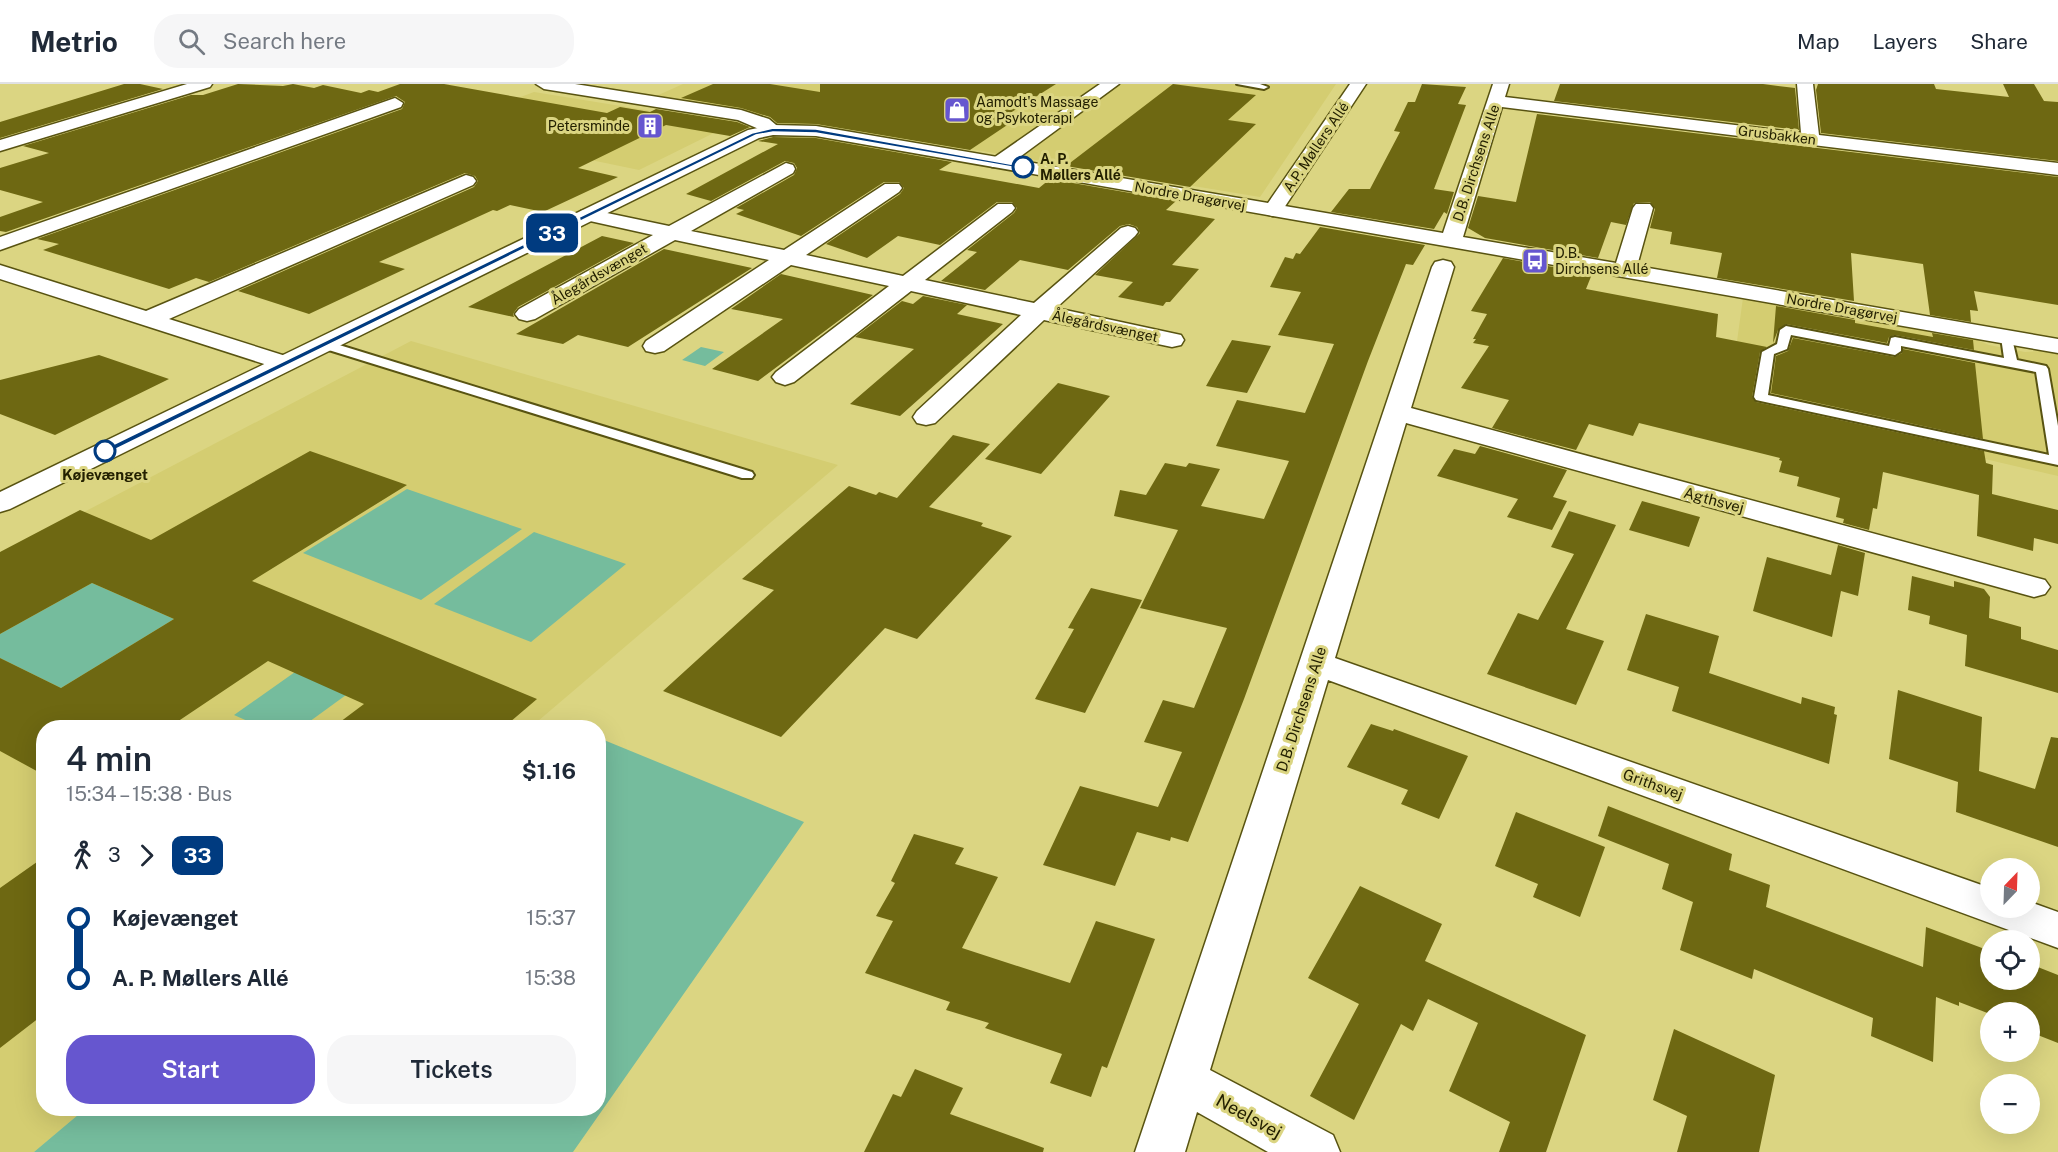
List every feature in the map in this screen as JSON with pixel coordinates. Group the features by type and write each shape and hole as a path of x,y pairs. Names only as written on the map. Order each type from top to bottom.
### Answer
{"street":[{"path":"0,146 204,84"},
{"name":"Nordre Dragørvej","path":"544,84 741,116 763,123 773,130 816,131 1273,210 1447,254 1625,271 2058,346"},
{"path":"999,163 1111,84"},
{"name":"A.P. Møllers Allé","path":"1273,210 1358,84"},
{"path":"1805,84 1811,140"},
{"name":"Grusbakken","path":"1499,92 1811,140 2058,169"},
{"name":"D.B. Dirchsens Alle","path":"1160,1152 1499,92"},
{"path":"0,244 395,103"},
{"path":"0,503 728,146 754,134 773,130"},
{"name":"Ålegårdsvænget","path":"527,314 786,169"},
{"path":"148,319 466,181"},
{"path":"655,346 892,188"},
{"path":"785,377 1005,208"},
{"path":"1625,271 1643,208"},
{"name":"Ålegårdsvænget","path":"588,215 1172,340"},
{"name":"Ålegårdsvænget","path":"926,417 1128,232"},
{"path":"0,272 283,363"},
{"name":"Agthsvej","path":"1395,412 2034,587"},
{"name":"Grithsvej","path":"1316,663 1980,901"},
{"path":"2024,918 2058,930"},
{"name":"Neelsvej","path":"1184,1080 1315,1152"}],"lane":[{"path":"1241,84 1264,87"},
{"path":"1786,330 1895,351 1895,341 2011,363 2042,369 2057,462 1761,397 1768,352 1783,346 1786,330"},
{"path":"2007,337 2011,363"},
{"path":"323,344 747,475"}],"shaded area":[{"path":"683,84 1336,84 1260,197 654,97"},
{"path":"534,92 732,124 639,170 438,128"},
{"path":"1743,298 1972,338 1989,345 2025,352 2040,351 2058,354 2058,476 1729,399"},
{"path":"411,341 838,465 539,720 36,720 36,1116 77,1116 34,1152 0,1152 0,556"}],"green space":[{"path":"701,347 724,352 705,366 682,360"},
{"path":"407,489 522,529 421,600 303,553"},
{"path":"534,532 626,564 531,642 434,604"},
{"path":"92,583 174,619 61,688 0,658 0,634"},
{"path":"295,672 346,695 312,720 245,720 234,715"},
{"path":"606,741 804,822 606,1105"},
{"path":"77,1116 598,1116 573,1152 34,1152"}],"building":[{"path":"124,84 140,84 163,89 0,138 0,122"},
{"path":"238,84 283,86 293,84 314,88 323,85 361,93 369,90 378,92 400,84 444,84 607,113 620,107 650,112 656,109 737,122 750,127 730,136 666,125 578,168 618,177 543,212 510,205 497,211 493,210 379,262 405,269 309,314 238,291 474,187 478,181 475,176 465,173 209,282 196,278 169,289 43,250 59,244 37,239 402,109 405,102 396,96 6,232 0,231 0,217 43,202 0,190 0,168 49,153 23,146 191,95 203,95"},
{"path":"713,84 770,84 820,92 820,84 1056,84 1007,115 1019,117 970,150 816,124 777,123 770,117 741,108 681,98"},
{"path":"1173,84 1256,95 1228,120 1256,124 1190,187 1066,166"},
{"path":"1422,84 1466,87 1458,104 1466,105 1434,189 1454,192 1447,214 1444,212 1434,229 1331,212 1349,189 1370,189 1400,132 1394,131 1408,102 1415,102"},
{"path":"1560,84 1763,84 1795,88 1799,130 1554,101"},
{"path":"1818,84 1934,84 1936,89 2009,97 2003,84 2034,84 2044,101 2058,102 2058,161 1821,133 1816,90"},
{"path":"1537,114 2058,177 2058,305 1974,291 1978,311 1970,310 1971,322 1930,315 1923,264 1851,253 1854,301 1717,278 1722,253 1670,244 1672,232 1650,228 1655,209 1650,202 1634,203 1626,225 1611,222 1598,258 1485,238 1468,228 1478,196 1516,202"},
{"path":"773,137 816,138 952,162 939,170 1039,188 1050,179 1176,201 1166,210 1215,219 1172,265 1199,269 1170,302 1166,302 1163,306 1118,297 1133,282 1095,275 1140,233 1137,227 1129,224 1120,226 1068,270 1020,260 985,290 941,281 977,252 967,250 1014,213 1017,208 1012,202 997,202 940,245 898,236 867,258 826,244 900,194 904,188 899,182 884,182 801,236 736,214 744,210 736,208 794,175 797,168 794,163 785,161 711,201 686,194 778,144 758,141"},
{"path":"1320,227 1425,245 1413,265 1406,264 1244,699 1188,842 1171,837 1170,841 1137,832 1115,886 1043,865 1080,786 1158,807 1182,752 1144,742 1163,700 1194,708 1227,628 1140,608 1178,530 1114,516 1120,490 1146,495 1165,463 1186,467 1189,463 1220,469 1201,506 1264,519 1289,461 1216,446 1237,400 1305,413 1334,344 1278,335 1301,292 1270,287 1285,257 1293,259 1296,253 1300,254"},
{"path":"602,236 634,243 518,307 513,314 514,317 468,307"},
{"path":"664,249 752,268 628,347 578,335 563,344 516,334"},
{"path":"1503,258 1592,274 1586,289 1718,314 1716,337 1767,347 1760,352 1752,397 1756,402 1984,451 1986,463 1993,465 1992,494 2058,510 2058,544 2034,538 2033,551 1977,536 1979,495 1883,472 1877,509 1873,508 1869,530 1843,523 1844,519 1836,517 1840,498 1797,486 1799,477 1779,472 1782,461 1779,460 1780,458 1639,423 1633,436 1589,424 1576,450 1492,428 1509,400 1461,388 1489,346 1473,343 1487,314 1471,311"},
{"path":"781,274 873,295 758,381 712,369 783,319 731,309"},
{"path":"923,296 967,305 957,314 1003,324 900,416 850,404 914,349 855,337 902,301 913,304"},
{"path":"1776,306 1933,337 1932,333 1973,340 1974,350 1895,335 1889,337 1887,343 1786,324 1778,330 1773,343"},
{"path":"1793,338 1895,357 1902,353 1903,349 1975,363 1983,439 1771,393 1776,356 1788,351"},
{"path":"1232,340 1271,346 1247,393 1206,386"},
{"path":"99,355 169,379 55,435 0,414 0,380"},
{"path":"1058,383 1110,396 1041,474 985,459"},
{"path":"953,435 990,444 929,507 983,523 981,526 1012,536 917,639 885,628 781,737 663,691 774,590 742,579 849,486 876,495 879,492 897,498"},
{"path":"1480,446 1567,470 1553,497 1567,501 1552,530 1507,517 1518,499 1437,476 1454,449 1475,454"},
{"path":"310,451 407,485 252,581 537,699 512,720 343,720 364,704 268,661 180,720 36,720 36,771 0,751 0,658 61,688 174,619 92,583 0,634 0,552 80,510 151,540"},
{"path":"1642,501 1700,517 1689,547 1629,530"},
{"path":"1569,511 1616,525 1566,629 1604,641 1576,705 1487,674 1518,613 1538,620 1574,554 1551,547"},
{"path":"1838,545 1865,553 1858,596 1841,591 1832,637 1753,611 1767,557 1831,575"},
{"path":"1912,576 1954,587 1954,581 1984,589 1990,597 1989,618 2021,627 2021,639 2058,650 2058,693 1965,666 1967,635 1929,624 1930,616 1908,610"},
{"path":"1091,588 1142,600 1085,713 1035,699 1074,629 1068,628"},
{"path":"1646,614 1719,636 1709,673 1801,704 1802,697 1835,707 1834,714 1837,715 1829,764 1672,711 1679,687 1627,670"},
{"path":"1898,690 1982,717 1979,771 2035,789 2051,737 2058,738 2058,847 1956,812 1958,782 1889,759"},
{"path":"1371,724 1393,731 1394,729 1468,756 1439,819 1401,804 1408,790 1347,767"},
{"path":"1608,806 1732,854 1729,870 1770,885 1766,907 1923,967 1926,927 1980,947 1980,990 2040,990 2040,968 2058,975 2058,1043 2040,1036 2040,1002 1980,1002 1980,1010 1959,1002 1959,1006 1936,997 1933,1062 1871,1036 1873,1018 1754,969 1752,979 1680,950 1693,902 1662,889 1669,864 1598,836"},
{"path":"1516,812 1605,847 1580,917 1533,897 1538,884 1495,866"},
{"path":"914,834 964,848 955,864 998,877 962,948 1070,983 1096,921 1155,939 1107,1068 1102,1066 1091,1097 1050,1083 1062,1054 985,1028 989,1023 946,1010 950,1002 865,973 893,921 876,916 895,883 891,881"},
{"path":"36,863 36,1020 0,1048 0,888"},
{"path":"1360,886 1442,924 1425,961 1586,1035 1546,1152 1499,1152 1510,1122 1449,1091 1478,1023 1428,999 1413,1031 1401,1024 1354,1120 1310,1096 1359,1004 1308,978"},
{"path":"1674,1029 1775,1075 1759,1152 1677,1152 1687,1116 1653,1100"},
{"path":"915,1069 963,1088 950,1114 1044,1148 1043,1152 864,1152 893,1094 901,1097"}],"bus line":[{"name":"33","path":"105,451 754,134 773,130 816,131 1023,167"}],"place":[{"name":"Aamodt's Massage og Psykoterapi","path":"957,110"},
{"name":"Petersminde","path":"650,126"},
{"name":"A. P. Møllers Allé","path":"1023,167"},
{"name":"D.B. Dirchsens Allé","path":"1535,261"},
{"name":"Køjevænget","path":"105,451"}]}
